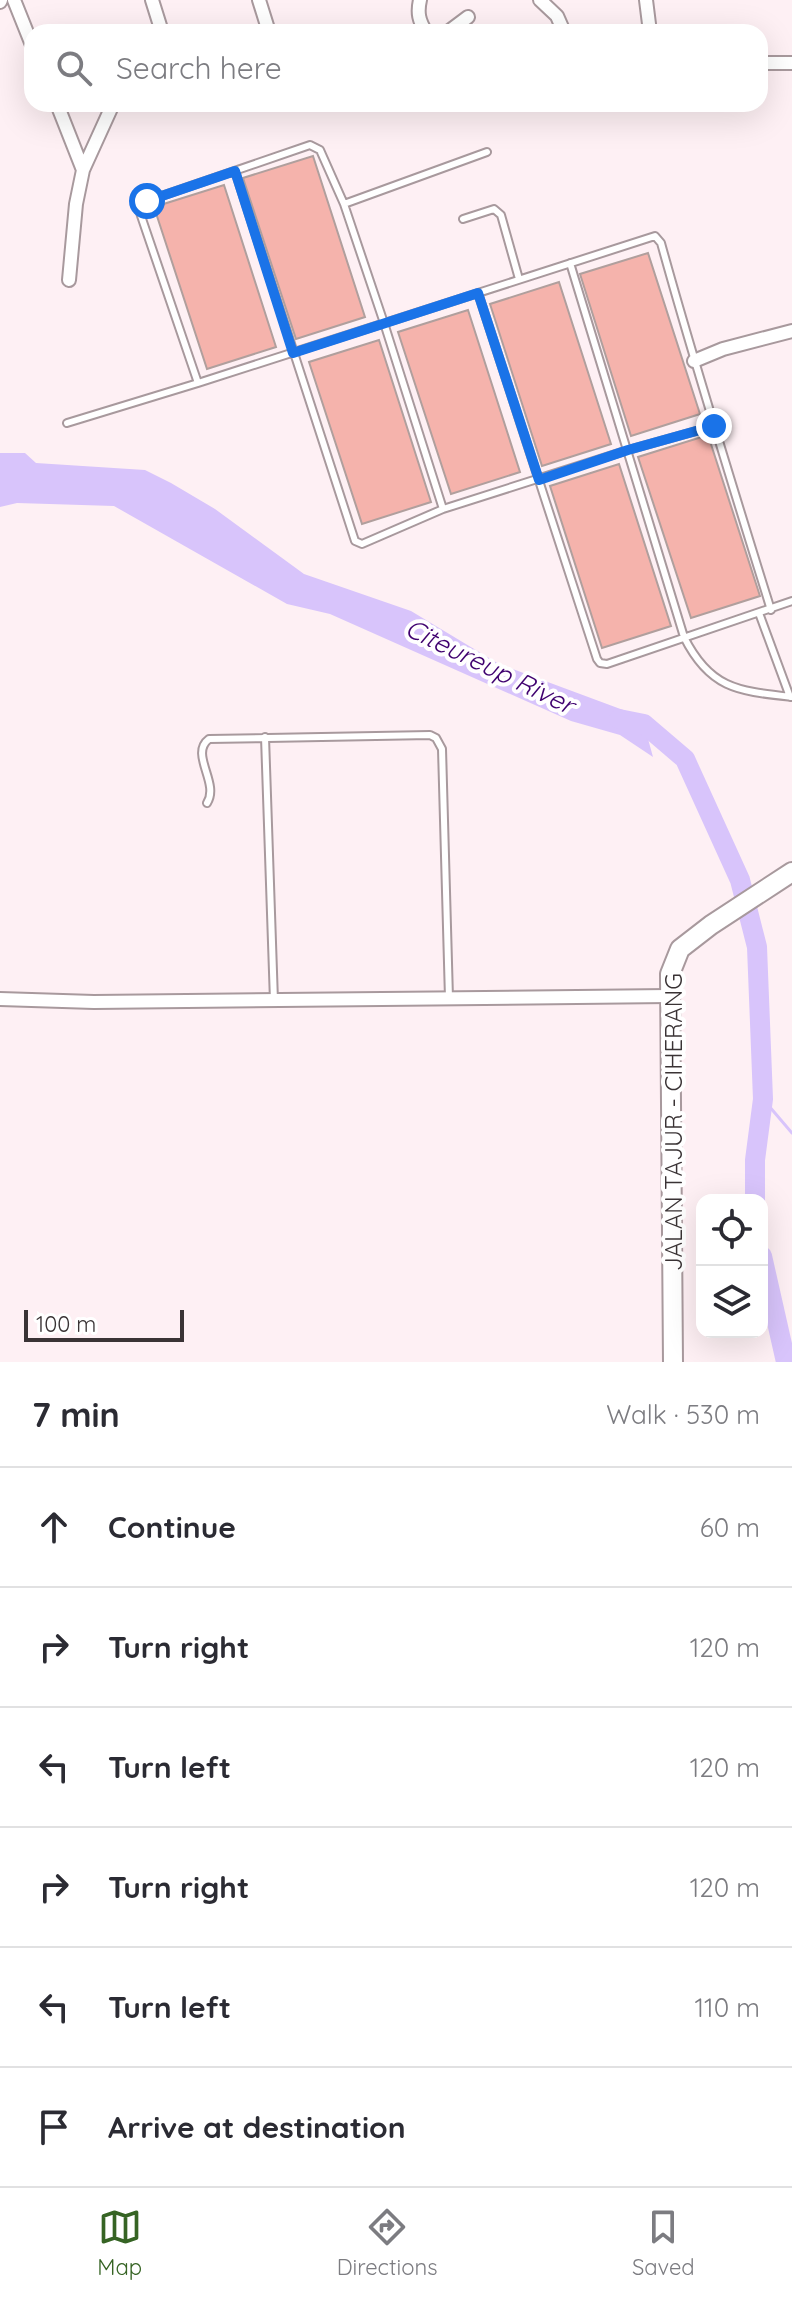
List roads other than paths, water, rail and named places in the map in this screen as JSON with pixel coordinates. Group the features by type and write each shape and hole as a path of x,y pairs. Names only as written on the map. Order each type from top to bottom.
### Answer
{"main road":[{"name":"JALAN TAJUR - CIHERANG","path":"673,1362 670,974 680,949 792,872"}],"street":[{"path":"14,0 24,25"},
{"path":"152,0 160,24"},
{"path":"259,0 266,24"},
{"path":"420,0 421,24"},
{"path":"540,0 552,10 560,24"},
{"path":"646,0 649,24"},
{"path":"459,24 468,17"},
{"path":"768,63 792,63"},
{"path":"60,112 83,170"},
{"path":"69,280 76,204 83,170 109,112"},
{"path":"694,361 723,349 792,331"},
{"path":"0,999 94,1002 669,996"}],"lane":[{"path":"198,383 138,207 147,201 310,145 320,150 344,204 443,509"},
{"path":"344,204 487,152"},
{"path":"235,171 355,541 362,544 443,509 714,426"},
{"path":"463,219 494,209 501,215 519,279"},
{"path":"67,423 655,236 771,610"},
{"path":"570,263 684,637 694,658 713,677 742,689 791,697"},
{"path":"478,293 597,659 607,664 792,601"},
{"path":"759,613 791,697"},
{"path":"207,803 212,793 202,752 205,741 209,739 430,735 440,743 449,998"},
{"path":"265,737 274,1001"}],"water":[{"path":"0,453 25,453 36,463 145,470 215,509 304,574 411,611 499,664 642,717 653,757 620,735 571,721 330,614 287,604 114,506 17,503 0,507"}],"waterway":[{"name":"Citeureup River","path":"619,719 644,724 685,759 740,880 757,947 763,1099 755,1160 755,1194"},
{"path":"763,1099 792,1133"},
{"name":"Citeureup River","path":"764,1266 786,1362"}]}
